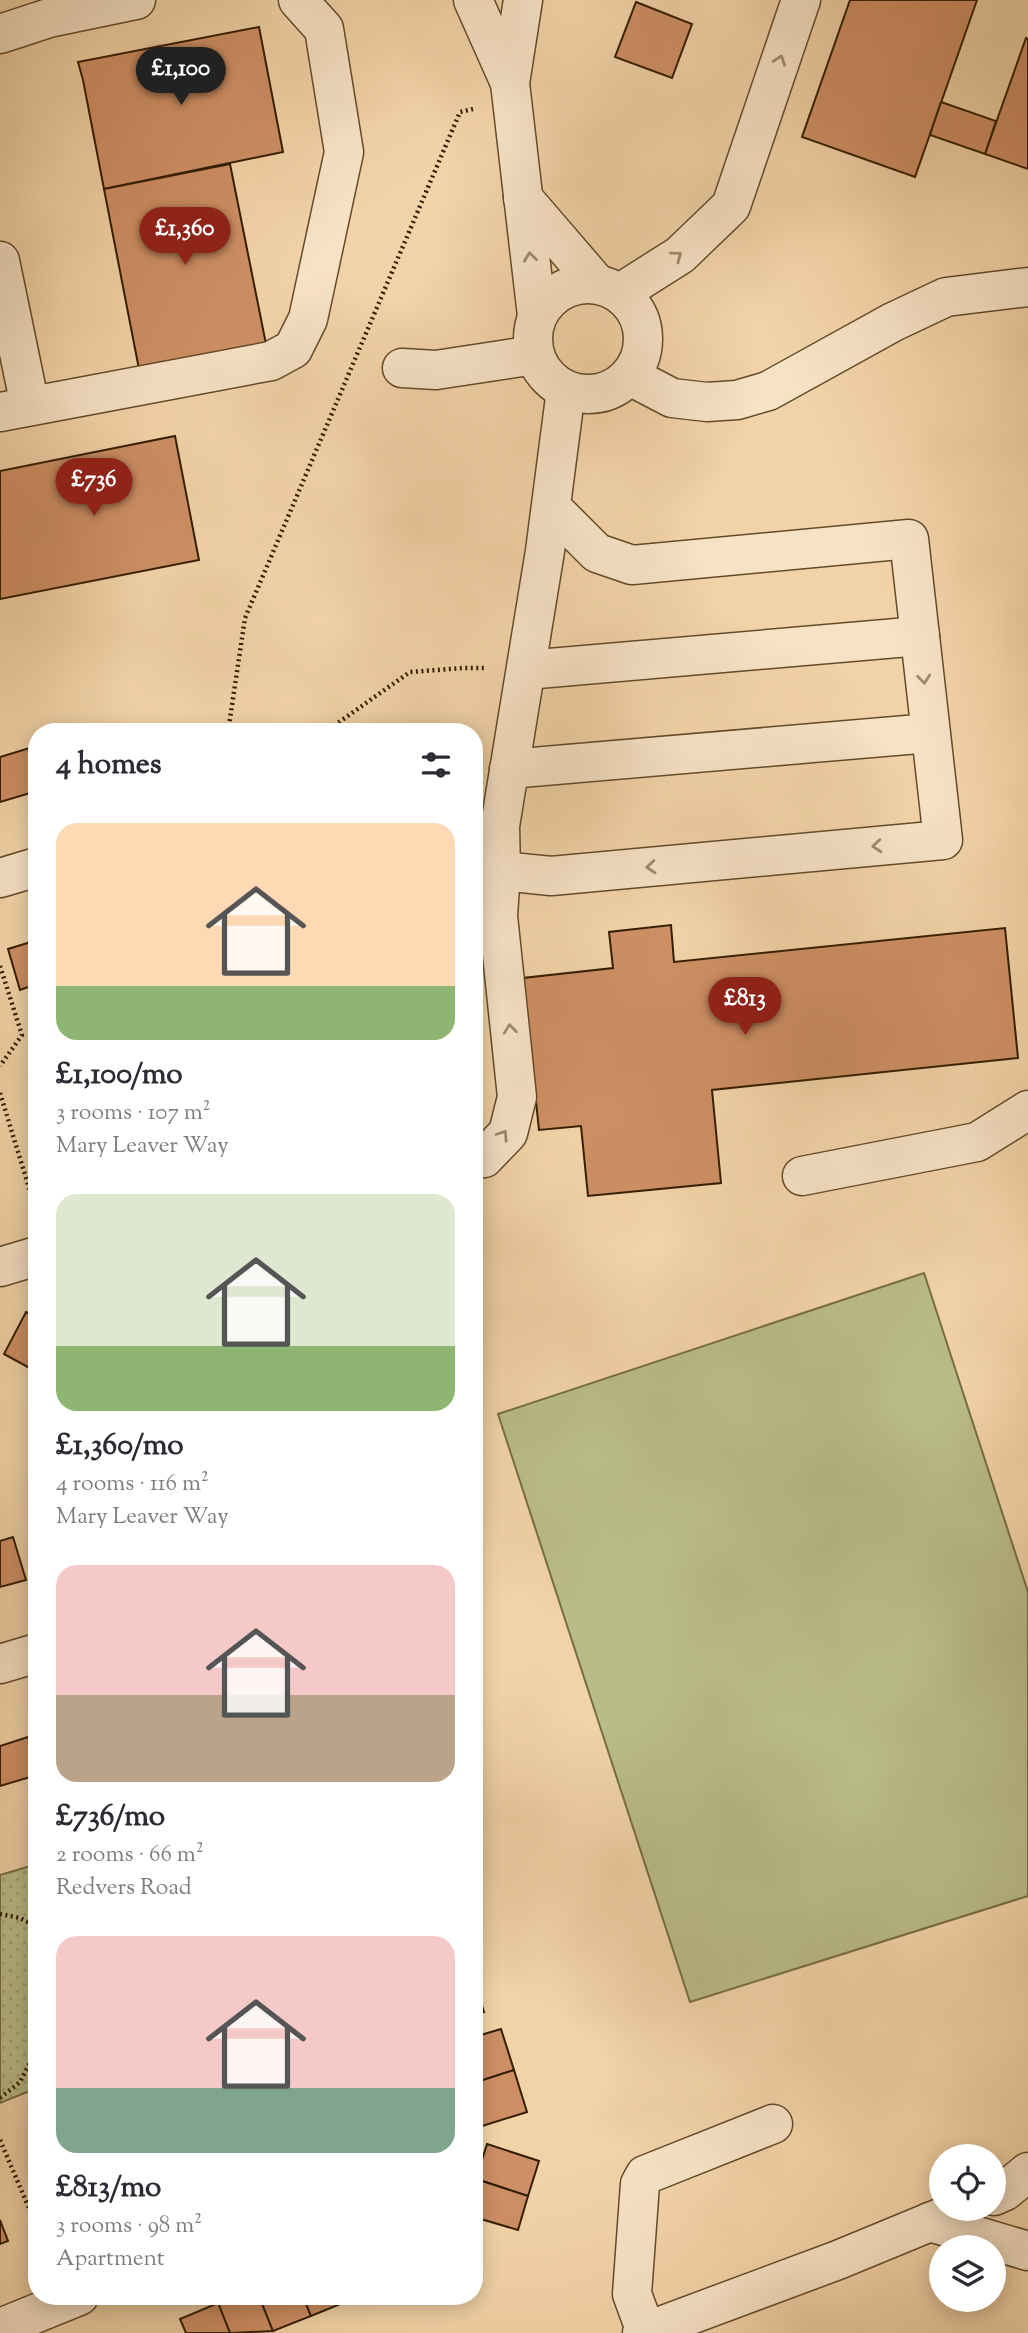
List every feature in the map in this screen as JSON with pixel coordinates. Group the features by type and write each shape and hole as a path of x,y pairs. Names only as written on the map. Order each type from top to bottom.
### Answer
{"street":[{"path":"0,34 49,18 136,0"},
{"path":"0,261 15,409 271,361 293,349 308,319 344,152 324,29 298,0"},
{"path":"472,0 510,93"},
{"path":"523,0 510,93 537,316 533,342 535,355 547,375 566,390 600,394 617,387 630,376 640,360 644,342 642,323 634,306 609,289 523,198"},
{"path":"537,316 548,301 562,290 579,284 609,289 680,256 731,206 801,0"},
{"path":"630,376 672,398 707,402 737,400 768,391 946,297 1028,287"},
{"path":"402,368 436,370 535,355"},
{"path":"483,1158 508,1133 517,1097 498,916 488,877 500,826 526,670 566,390"},
{"path":"488,877 551,876 943,840 909,539 632,565 597,554 551,507"},
{"path":"526,670 920,636"},
{"path":"509,769 930,733"},
{"path":"0,878 28,870"},
{"path":"802,1176 977,1142 1028,1110"},
{"path":"0,1267 28,1259"},
{"path":"0,1664 28,1656"},
{"path":"773,2124 645,2175 640,2184 632,2294 644,2332 838,2260 932,2221"},
{"path":"1006,2191 1028,2172"},
{"path":"960,2221 1028,2251"},
{"path":"0,2329 57,2305"}],"path":[{"path":"229,723 245,618 460,112 510,93"},
{"path":"339,723 410,672 463,668 526,670"},
{"path":"0,966 22,1035 0,1066"},
{"path":"0,1093 28,1185"},
{"path":"0,1914 28,1922"},
{"path":"0,2098 20,2082 28,2066"},
{"path":"0,2140 28,2206"}],"green space":[{"path":"924,1273 1028,1592 1028,1896 690,2002 498,1414"},
{"path":"28,1867 28,2092 0,2103 0,1875"}],"building":[{"path":"850,0 977,0 915,177 802,137"},
{"path":"636,2 692,24 672,78 615,57"},
{"path":"259,27 283,152 104,189 78,62"},
{"path":"1026,38 1028,39 1028,169 985,154"},
{"path":"941,102 996,121 985,154 930,135"},
{"path":"230,164 266,344 139,369 104,189"},
{"path":"175,436 199,560 0,599 0,471"},
{"path":"28,749 28,794 0,802 0,757"},
{"path":"671,925 674,962 1005,928 1018,1058 712,1090 721,1183 588,1196 581,1126 539,1130 523,978 613,968 609,932"},
{"path":"28,943 28,987 20,990 8,949"},
{"path":"26,1312 28,1313 28,1367 4,1354"},
{"path":"13,1537 26,1580 0,1587 0,1541"},
{"path":"28,1737 28,1778 0,1786 0,1746"},
{"path":"501,2029 514,2070 483,2080 483,2034"},
{"path":"514,2070 527,2112 483,2126 483,2080"},
{"path":"487,2144 539,2161 528,2196 483,2181 483,2157"},
{"path":"483,2181 528,2196 518,2230 483,2220"},
{"path":"0,2220 8,2241 0,2244"},
{"path":"219,2305 263,2305 273,2331 230,2333"},
{"path":"219,2305 230,2333 186,2333 180,2319"},
{"path":"263,2305 307,2305 311,2316 273,2331"},
{"path":"307,2305 338,2305 311,2316"}]}
